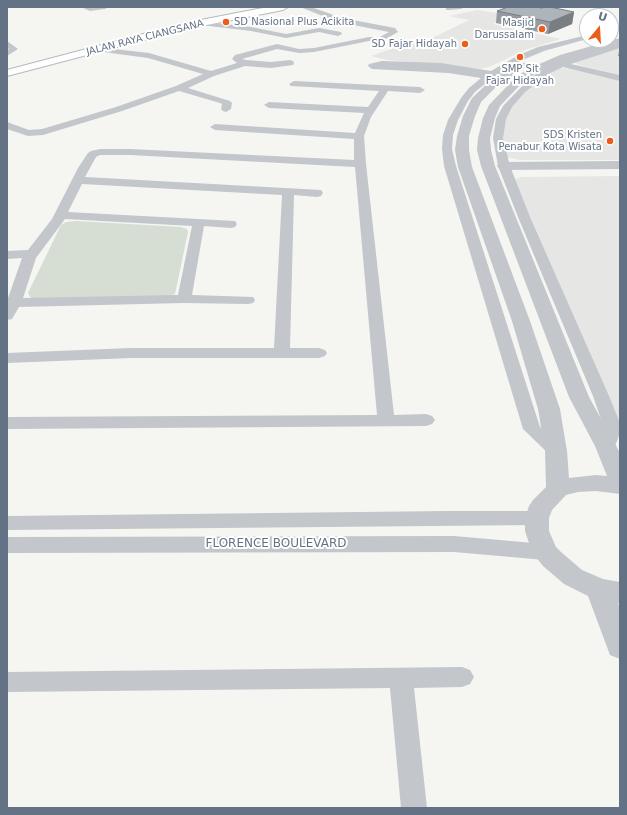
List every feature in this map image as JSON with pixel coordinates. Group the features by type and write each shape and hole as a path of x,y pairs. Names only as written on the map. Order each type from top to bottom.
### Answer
{"main road":[{"name":"JALAN RAYA CIANGSANA","path":"7,74 201,23 284,7"}],"street":[{"path":"85,7 90,9 105,7"},
{"path":"304,7 341,20 366,24 392,30 394,32 382,39 369,39 314,50 299,51 271,43 288,36 319,30 338,34"},
{"path":"449,8 461,7"},
{"path":"201,23 251,29 288,36"},
{"path":"7,43 14,49 7,53"},
{"path":"556,451 532,429 447,149 448,135 453,120 464,100 472,90 494,76 516,68 527,59 579,45"},
{"path":"606,446 613,428 505,170 498,138 498,131 508,97 519,80 532,71 563,60 620,45"},
{"path":"244,63 236,59 238,57 278,46"},
{"path":"580,48 533,80 522,90 496,104 488,118 484,138 484,150 488,166 579,397 606,446 620,481"},
{"path":"99,49 149,56 211,74"},
{"path":"563,60 620,78"},
{"path":"7,125 28,133 43,132 119,109 244,63 252,62 271,65 290,63"},
{"path":"494,76 448,70 372,66 406,64 441,66 519,80"},
{"path":"494,76 484,92 476,101 469,116 463,136 462,150 465,167 521,321 546,401 556,451 558,489"},
{"path":"294,84 420,90"},
{"path":"179,88 223,101 227,103 226,109"},
{"path":"386,88 370,110 359,136 360,164 386,420"},
{"path":"269,105 370,110"},
{"path":"453,120 469,116"},
{"path":"215,127 359,136"},
{"path":"248,300 184,299 10,310 29,259 61,215 92,155 100,152 360,164"},
{"path":"505,170 620,165"},
{"path":"505,170 620,173"},
{"path":"454,176 472,183"},
{"path":"79,180 316,193"},
{"path":"282,353 288,191"},
{"path":"61,215 231,224"},
{"path":"184,299 199,222"},
{"path":"7,255 29,259"},
{"path":"7,264 29,259"},
{"path":"7,358 131,353 319,353"},
{"path":"7,423 426,420"},
{"path":"620,486 596,483 578,484 558,489 541,506 536,518 537,531 545,552 573,577 610,591 620,647"},
{"name":"FLORENCE BOULEVARD","path":"7,523 536,518"},
{"name":"FLORENCE BOULEVARD","path":"7,546 454,544 545,552"},
{"path":"7,682 462,677"},
{"path":"401,678 414,808"}],"shaded area":[{"path":"477,10 511,15 493,24 561,39 525,50 489,67 478,69 387,60 371,56 394,48 385,45 403,38 422,43 469,20 449,16"},
{"path":"619,45 620,75 579,65 574,62 612,48 619,48"},
{"path":"561,68 572,69 620,80 620,160 520,160 506,157 499,130 514,96 552,70"},
{"path":"620,176 620,438 511,181 521,177"},
{"path":"76,221 181,227 187,229 188,232 175,294 168,298 35,300 30,297 28,293 61,225 66,222"}],"building":[{"path":"508,7 550,7 574,12 550,22 497,11"}],"place":[{"name":"SD Nasional Plus Acikita","path":"226,22"},
{"name":"Masjid Darussalam","path":"542,29"},
{"name":"SD Fajar Hidayah","path":"465,44"},
{"name":"SMP Sit Fajar Hidayah","path":"520,57"},
{"name":"SDS Kristen Penabur Kota Wisata","path":"610,141"}]}
